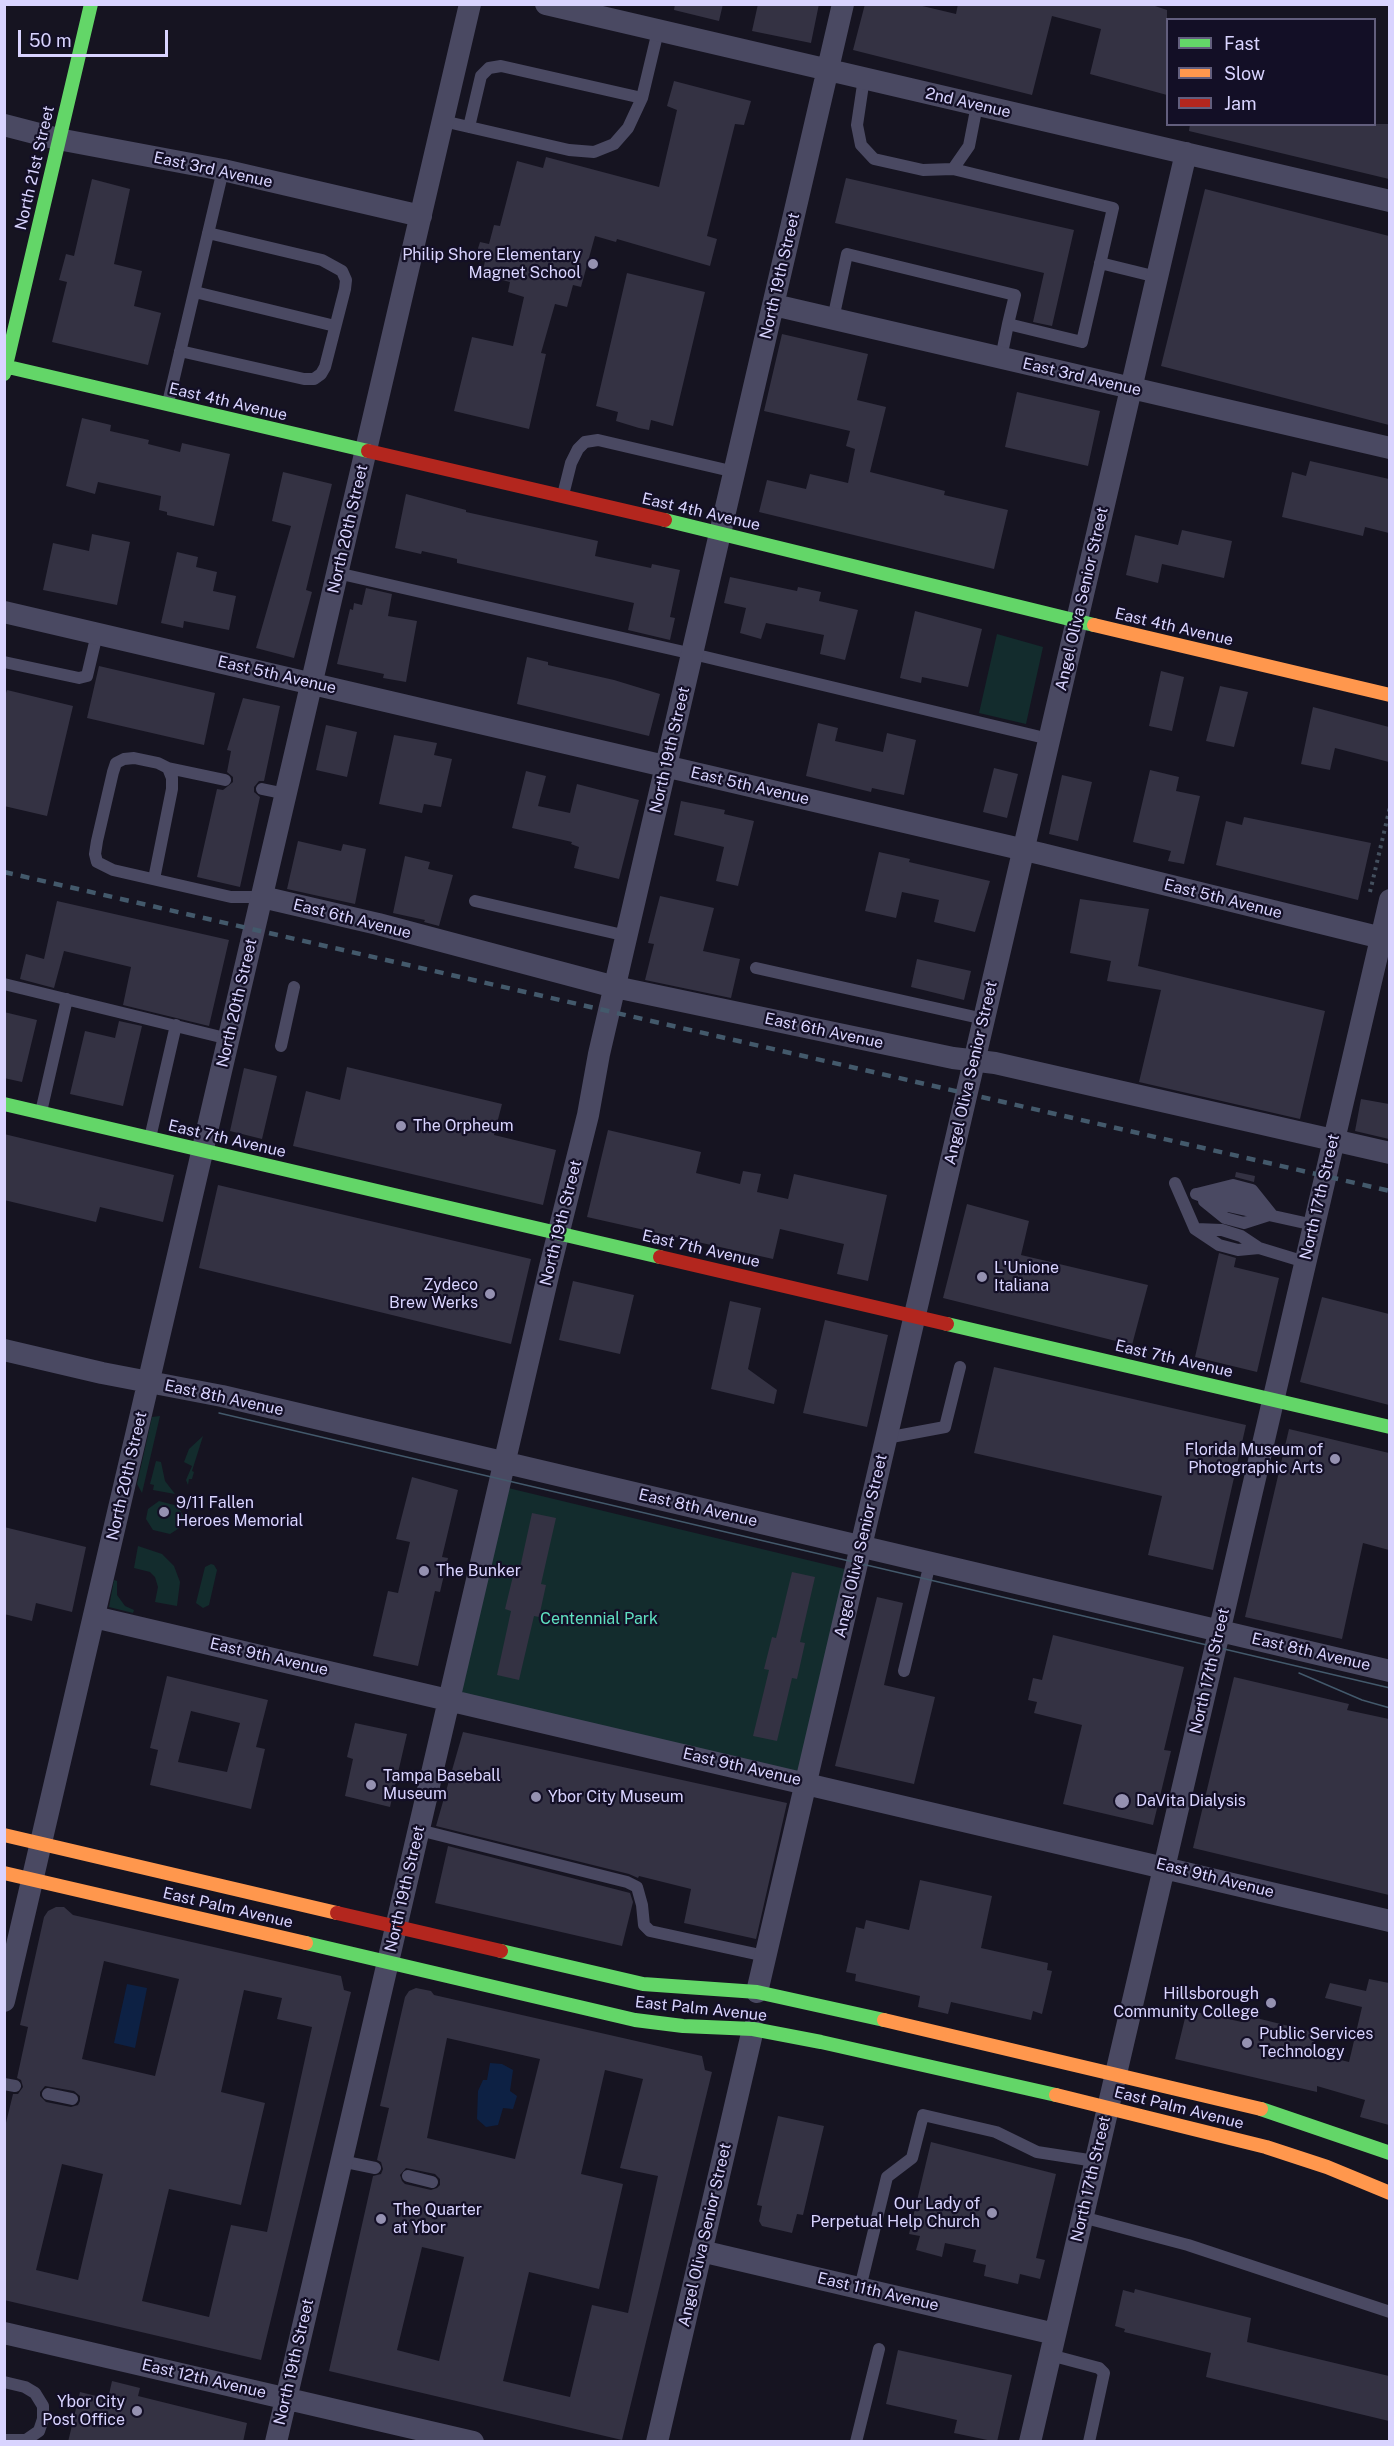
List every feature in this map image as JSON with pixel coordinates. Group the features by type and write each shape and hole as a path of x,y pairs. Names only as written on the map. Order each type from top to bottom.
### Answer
{"street":[{"name":"North 21st Street","path":"5,369 91,4"},
{"name":"North 20th Street","path":"4,2001 470,4"},
{"name":"2nd Avenue","path":"546,4 1389,201"},
{"name":"North 19th Street","path":"276,2442 504,1462 588,1115 615,987 843,4"},
{"name":"East 3rd Avenue","path":"4,125 58,140 224,170 421,216"},
{"name":"Angel Oliva Senior Street","path":"757,1992 1186,153"},
{"name":"East 3rd Avenue","path":"774,305 1389,448"},
{"name":"East 4th Avenue","path":"5,369 167,404 721,533 1389,695"},
{"name":"East 5th Avenue","path":"4,612 1023,849 1385,939"},
{"name":"East 6th Avenue","path":"262,897 378,924 615,987 953,1058 995,1063 1389,1153"},
{"name":"North 17th Street","path":"1030,2442 1333,1140 1385,939 1379,899"},
{"name":"East 7th Avenue","path":"4,1104 1389,1426"},
{"name":"East 8th Avenue","path":"4,1350 222,1396 1389,1671"},
{"name":"East 9th Avenue","path":"94,1617 1164,1866 1389,1921"},
{"name":"East Palm Avenue","path":"4,1835 643,1984 757,1992 801,2000 1277,2113 1389,2153"},
{"name":"East Palm Avenue","path":"4,1873 635,2020 683,2026 753,2029 821,2042 1108,2107 1266,2147 1327,2167 1389,2193"},
{"name":"Angel Oliva Senior Street","path":"657,2442 753,2029"},
{"name":"East 11th Avenue","path":"701,2251 860,2288 1053,2344"},
{"name":"East 12th Avenue","path":"4,2332 473,2442"}],"lane":[{"path":"442,121 569,150 594,152 614,144 628,128 642,98 658,31"},
{"path":"469,127 481,76 489,69 501,66 642,98"},
{"path":"864,78 856,125 861,145 874,159 923,170 953,169 1113,208 1082,342 1008,324"},
{"path":"953,169 969,146 977,105"},
{"path":"167,404 224,170"},
{"path":"180,351 304,379 314,379 325,367 345,289 346,280 342,271 322,260 208,233"},
{"path":"833,319 847,254 1015,295 1001,358"},
{"path":"1100,263 1157,277"},
{"path":"195,292 335,326"},
{"path":"562,496 571,463 578,449 585,442 598,440 735,472"},
{"path":"337,573 693,654 1049,739"},
{"path":"4,662 79,678 87,676 97,634"},
{"path":"225,780 134,758 116,764 95,854 97,862 104,867 231,897 262,897"},
{"path":"154,879 172,789 172,778 168,768"},
{"path":"262,789 286,794"},
{"path":"475,901 627,936"},
{"path":"756,968 984,1019"},
{"path":"4,984 229,1039"},
{"path":"280,1046 294,987"},
{"path":"41,1112 67,999"},
{"path":"150,1138 176,1025"},
{"path":"1175,1183 1195,1228 1222,1230 1241,1236 1258,1248 1305,1262"},
{"path":"1182,1202 1196,1194 1233,1185 1252,1190 1272,1215"},
{"path":"1196,1194 1228,1206 1314,1225"},
{"path":"886,1438 945,1427 960,1367"},
{"path":"904,1671 930,1563"},
{"path":"419,1830 627,1882 637,1887 644,1925 650,1931 765,1956"},
{"path":"48,2094 72,2099"},
{"path":"860,2288 887,2177 912,2158 923,2115 996,2132 1037,2152 1095,2161"},
{"path":"341,2161 375,2168"},
{"path":"408,2176 432,2182"},
{"path":"1083,2217 1188,2245 1389,2312"},
{"path":"1053,2344 1099,2368 1104,2373 1089,2442"},
{"path":"856,2442 879,2349"},
{"path":"4,2382 25,2387 35,2394 43,2406 43,2419 39,2431 26,2439 4,2440"}],"path":[{"path":"1379,899 1389,807"}],"green space":[{"path":"997,634 1043,647 1026,724 979,713"},
{"path":"160,1416 142,1493 137,1484 152,1417"},
{"path":"203,1436 192,1471 194,1472 192,1479 189,1479 188,1485 186,1480 192,1466 184,1462 189,1449"},
{"path":"156,1461 161,1462 165,1481 175,1494 153,1490 154,1485 150,1484"},
{"name":"Centennial Park","path":"504,1487 849,1570 803,1775 453,1695"},
{"path":"159,1501 178,1506 183,1516 181,1527 170,1534 153,1530 146,1519 148,1509"},
{"path":"138,1546 162,1554 174,1566 180,1582 177,1606 155,1602 158,1587 155,1577 150,1572 134,1568"},
{"path":"211,1564 217,1570 209,1605 203,1608 196,1603 205,1567"},
{"path":"114,1580 117,1581 117,1595 125,1606 134,1610 133,1613 109,1607"}],"water":[{"path":"127,1984 147,1988 135,2048 114,2043"},
{"path":"490,2063 502,2064 513,2070 510,2091 517,2096 513,2109 503,2108 498,2125 486,2127 477,2119 478,2091 483,2080 487,2080"}],"building":[{"path":"675,4 723,4 719,21 674,10"},
{"path":"758,4 819,4 811,43 752,31"},
{"path":"865,4 914,4 956,14 958,4 1149,4 1167,10 1166,95 1090,74 1101,29 1052,16 1032,95 853,50"},
{"path":"674,81 751,101 744,125 735,124 707,236 717,239 710,266 617,239 616,242 595,236 581,287 573,285 567,307 555,304 541,353 546,354 529,429 454,411 472,337 513,346 524,297 508,292 510,282 482,275 485,261 475,258 480,242 489,244 494,225 500,226 517,161 543,168 546,157 659,187 677,110 667,106"},
{"path":"1376,124 1389,124 1389,179 1189,131 1190,126 1376,126"},
{"path":"846,178 1074,230 1052,326 1033,322 1044,273 835,223"},
{"path":"92,179 130,189 114,264 142,271 134,306 161,313 148,365 52,342 67,282 59,280 66,254 74,256"},
{"path":"1205,189 1389,236 1389,425 1161,366"},
{"path":"627,273 705,292 673,426 651,420 649,430 639,428 616,421 618,412 596,406"},
{"path":"782,334 868,354 857,400 886,407 870,472 945,491 944,495 1008,510 994,569 759,512 767,480 806,489 810,474 848,483 855,449 846,446 850,431 764,411"},
{"path":"1017,392 1100,411 1088,466 1005,447"},
{"path":"82,418 111,425 110,431 149,440 148,444 180,452 182,443 230,454 214,526 167,515 167,512 159,510 161,496 98,482 95,494 66,486"},
{"path":"1310,461 1389,479 1389,533 1365,527 1363,536 1282,517 1292,472 1306,476"},
{"path":"283,472 332,484 306,590 312,592 294,658 256,648 291,526 272,521"},
{"path":"406,494 466,510 466,512 598,541 595,556 651,568 652,564 680,570 670,617 675,618 670,640 628,630 634,603 457,563 457,559 395,548"},
{"path":"1182,530 1232,541 1224,578 1162,564 1158,583 1126,575 1135,535 1178,545"},
{"path":"92,534 130,542 117,605 43,590 53,543 89,551"},
{"path":"177,552 198,557 196,567 217,572 213,591 236,596 229,630 184,621 183,628 161,623"},
{"path":"730,577 797,591 798,587 821,592 819,601 858,610 845,660 820,654 824,635 766,623 761,639 740,633 746,608 724,603"},
{"path":"366,588 392,594 388,616 417,621 406,682 383,678 384,674 337,664 350,609 353,610 354,603 362,605"},
{"path":"915,611 982,629 968,687 922,677 921,683 900,678"},
{"path":"527,657 548,662 548,665 614,680 660,694 649,736 517,704"},
{"path":"99,666 215,693 204,745 87,718"},
{"path":"1161,671 1184,677 1172,731 1149,726"},
{"path":"1220,686 1248,692 1234,747 1206,741"},
{"path":"7,690 73,706 47,816 4,806 4,699"},
{"path":"243,698 280,706 264,781 259,781 254,787 254,792 260,797 240,887 197,877 217,789 223,790 233,782 233,777 227,772 231,751 227,750"},
{"path":"1313,707 1389,727 1389,762 1335,748 1330,770 1301,764"},
{"path":"818,723 838,728 835,741 883,752 887,733 916,740 904,795 872,788 871,792 806,776"},
{"path":"326,725 357,732 347,777 316,770"},
{"path":"394,735 437,743 434,755 452,759 441,807 424,804 422,813 379,804"},
{"path":"994,768 1018,774 1007,818 983,812"},
{"path":"1150,770 1179,777 1176,791 1200,796 1184,864 1168,861 1171,851 1133,842"},
{"path":"526,771 546,776 538,806 570,813 577,784 639,800 619,879 574,868 579,847 571,844 572,842 512,828"},
{"path":"1062,775 1092,782 1078,841 1049,834"},
{"path":"681,801 725,810 724,814 754,821 738,886 716,881 724,847 674,835"},
{"path":"1244,817 1371,843 1358,900 1216,865 1226,821 1242,825"},
{"path":"298,841 341,851 343,844 366,849 355,904 287,889"},
{"path":"879,852 910,859 909,862 990,881 975,932 934,922 939,900 902,892 896,918 865,911"},
{"path":"405,856 430,862 428,869 453,875 439,926 424,922 425,920 393,913"},
{"path":"660,896 714,908 703,951 740,959 731,998 645,980 654,944 648,943"},
{"path":"1080,899 1149,909 1138,966 1325,1011 1300,1119 1139,1082 1161,990 1107,981 1111,961 1070,953"},
{"path":"57,901 229,940 209,1026 123,1005 131,967 64,951 54,988 20,979 26,954 44,959"},
{"path":"917,959 971,971 964,1000 911,987"},
{"path":"4,1012 37,1020 22,1082 4,1078"},
{"path":"119,1021 142,1026 123,1106 70,1094 85,1031 115,1038"},
{"path":"347,1067 502,1104 494,1135 556,1150 543,1205 293,1146 306,1091 340,1100"},
{"path":"244,1068 277,1076 262,1139 230,1131"},
{"path":"1361,1099 1389,1104 1389,1139 1355,1131"},
{"path":"608,1130 701,1152 696,1173 740,1184 743,1171 761,1174 757,1192 788,1199 794,1174 887,1195 868,1281 837,1274 844,1244 780,1229 773,1259 587,1217"},
{"path":"4,1134 174,1175 163,1222 100,1207 96,1222 4,1200"},
{"path":"1236,1172 1255,1176 1254,1182 1235,1177"},
{"path":"218,1185 531,1259 511,1344 199,1268"},
{"path":"967,1204 1029,1221 1021,1255 1148,1285 1132,1345 943,1298"},
{"path":"1219,1253 1236,1258 1234,1267 1279,1278 1257,1372 1195,1357"},
{"path":"573,1281 634,1295 620,1354 559,1340"},
{"path":"1322,1297 1389,1314 1389,1405 1300,1382"},
{"path":"730,1301 761,1308 748,1369 777,1390 774,1404 711,1389"},
{"path":"825,1320 888,1335 867,1427 803,1413"},
{"path":"994,1367 1246,1425 1213,1570 1148,1555 1162,1496 974,1453"},
{"path":"1289,1429 1389,1453 1389,1550 1363,1543 1342,1639 1245,1617"},
{"path":"412,1477 458,1490 442,1557 448,1558 440,1592 435,1591 418,1666 373,1656 388,1591 398,1593 410,1542 396,1539"},
{"path":"532,1513 556,1518 541,1584 546,1585 539,1617 534,1616 519,1680 497,1675 511,1611 505,1609 513,1576 518,1577"},
{"path":"4,1527 86,1547 72,1612 36,1603 32,1621 4,1614"},
{"path":"792,1572 815,1577 800,1642 805,1643 797,1679 792,1678 777,1741 753,1736 769,1670 764,1669 772,1637 776,1638"},
{"path":"877,1597 903,1603 884,1685 935,1697 914,1784 835,1766"},
{"path":"1053,1635 1184,1667 1164,1750 1171,1751 1153,1825 1063,1804 1082,1725 1034,1713 1037,1702 1028,1700 1033,1678 1042,1680"},
{"path":"167,1676 268,1700 256,1747 265,1749 251,1809 150,1785 158,1750 150,1748","holes":["191,1711 240,1723 227,1772 178,1762"]},
{"path":"1234,1677 1349,1704 1347,1710 1389,1719 1389,1895 1193,1848"},
{"path":"355,1723 407,1734 390,1807 345,1796 353,1759 347,1757"},
{"path":"463,1732 787,1803 756,1939 684,1923 691,1889 639,1876 638,1878 436,1826"},
{"path":"448,1846 630,1893 633,1902 622,1946 435,1903"},
{"path":"920,1880 992,1896 981,1948 1048,1963 1047,1970 1052,1971 1042,2014 1033,2011 1031,2020 951,2002 948,2014 918,2007 920,1996 855,1981 856,1974 846,1972 856,1927 864,1929 866,1920 909,1930"},
{"path":"56,1907 64,1907 73,1915 341,1976 344,1990 351,1992 261,2360 4,2300 4,2131 13,2094 18,2094 23,2087 21,2080 17,2078 28,2027 20,2025 44,1917 48,1911","holes":["104,1961 179,1979 155,2076 82,2059","244,1990 282,1998 277,2019 312,2027 267,2232 231,2225 209,2317 142,2301 169,2189 241,2205 265,2103 221,2092","45,2086 74,2091 80,2096 80,2101 78,2105 71,2107 46,2102 40,2096","62,2164 103,2174 78,2280 36,2270"]},
{"name":"Public Services Technology","path":"1369,1979 1389,1983 1389,2125 1360,2117 1365,2100 1317,2086 1317,2092 1175,2059 1187,2010 1242,2022 1244,2015 1313,2032 1316,2054 1349,2062 1362,2007 1325,1998 1330,1983 1366,1991"},
{"name":"The Quarter at Ybor","path":"416,1988 431,1991 434,1995 702,2056 705,2070 712,2072 622,2440 329,2371 373,2176 381,2174 383,2169 381,2162 377,2160 389,2108 380,2106 405,1997 409,1991","holes":["447,2038 540,2059 515,2159 427,2138","605,2070 643,2079 620,2168 658,2176 628,2313 592,2305 570,2397 503,2381 529,2272 599,2289 623,2184 581,2174","406,2168 435,2174 440,2179 440,2185 431,2190 405,2184 400,2175","422,2247 464,2257 439,2361 397,2350"]},
{"path":"778,2116 824,2126 803,2215 797,2214 792,2233 762,2226 759,2221 762,2206 757,2205"},
{"path":"931,2142 1056,2174 1036,2258 1045,2260 1040,2279 1020,2274 1018,2284 984,2276 986,2265 973,2262 976,2250 945,2243 942,2257 916,2250 920,2236 909,2234"},
{"path":"1135,2289 1251,2318 1247,2342 1389,2376 1389,2421 1206,2377 1211,2353 1124,2332 1125,2329 1115,2326 1123,2290 1134,2293"},
{"path":"898,2350 1012,2375 997,2442 954,2433 957,2420 886,2404"},
{"name":"Ybor City Post Office","path":"112,2381 140,2388 138,2396 247,2423 243,2442 68,2442 80,2392 108,2399"}],"tram line":[{"path":"219,1413 1390,1688"},
{"path":"1299,1673 1362,1700 1390,1708"}],"railway":[{"path":"4,872 1390,1191"}],"traffic: fast":[{"path":"4,374 91,4"},
{"path":"4,366 368,451"},
{"path":"665,520 1094,625"},
{"path":"4,1104 660,1257"},
{"path":"947,1324 1390,1427"},
{"path":"306,1943 635,2020 683,2026 753,2029 1056,2095"},
{"path":"501,1951 643,1984 757,1992 884,2020"},
{"path":"1261,2109 1390,2153"}],"traffic: slow":[{"path":"1094,625 1390,695"},
{"path":"4,1835 337,1913"},
{"path":"4,1873 306,1943"},
{"path":"884,2020 1261,2109"},
{"path":"1056,2095 1266,2147 1327,2167 1390,2193"}],"traffic: jam":[{"path":"368,451 665,520"},
{"path":"660,1257 947,1324"},
{"path":"337,1913 501,1951"}],"place":[{"name":"Philip Shore Elementary Magnet School","path":"593,264"},
{"name":"The Orpheum","path":"401,1126"},
{"name":"L'Unione Italiana","path":"982,1277"},
{"name":"Zydeco Brew Werks","path":"490,1294"},
{"name":"Florida Museum of Photographic Arts","path":"1335,1459"},
{"name":"9/11 Fallen Heroes Memorial","path":"164,1512"},
{"name":"The Bunker","path":"424,1571"},
{"name":"Tampa Baseball Museum","path":"371,1785"},
{"name":"Ybor City Museum","path":"536,1797"},
{"name":"DaVita Dialysis","path":"1122,1801"},
{"name":"Hillsborough Community College","path":"1271,2003"},
{"name":"Public Services Technology","path":"1247,2043"},
{"name":"Our Lady of Perpetual Help Church","path":"992,2213"},
{"name":"The Quarter at Ybor","path":"381,2219"},
{"name":"Ybor City Post Office","path":"137,2411"}]}
